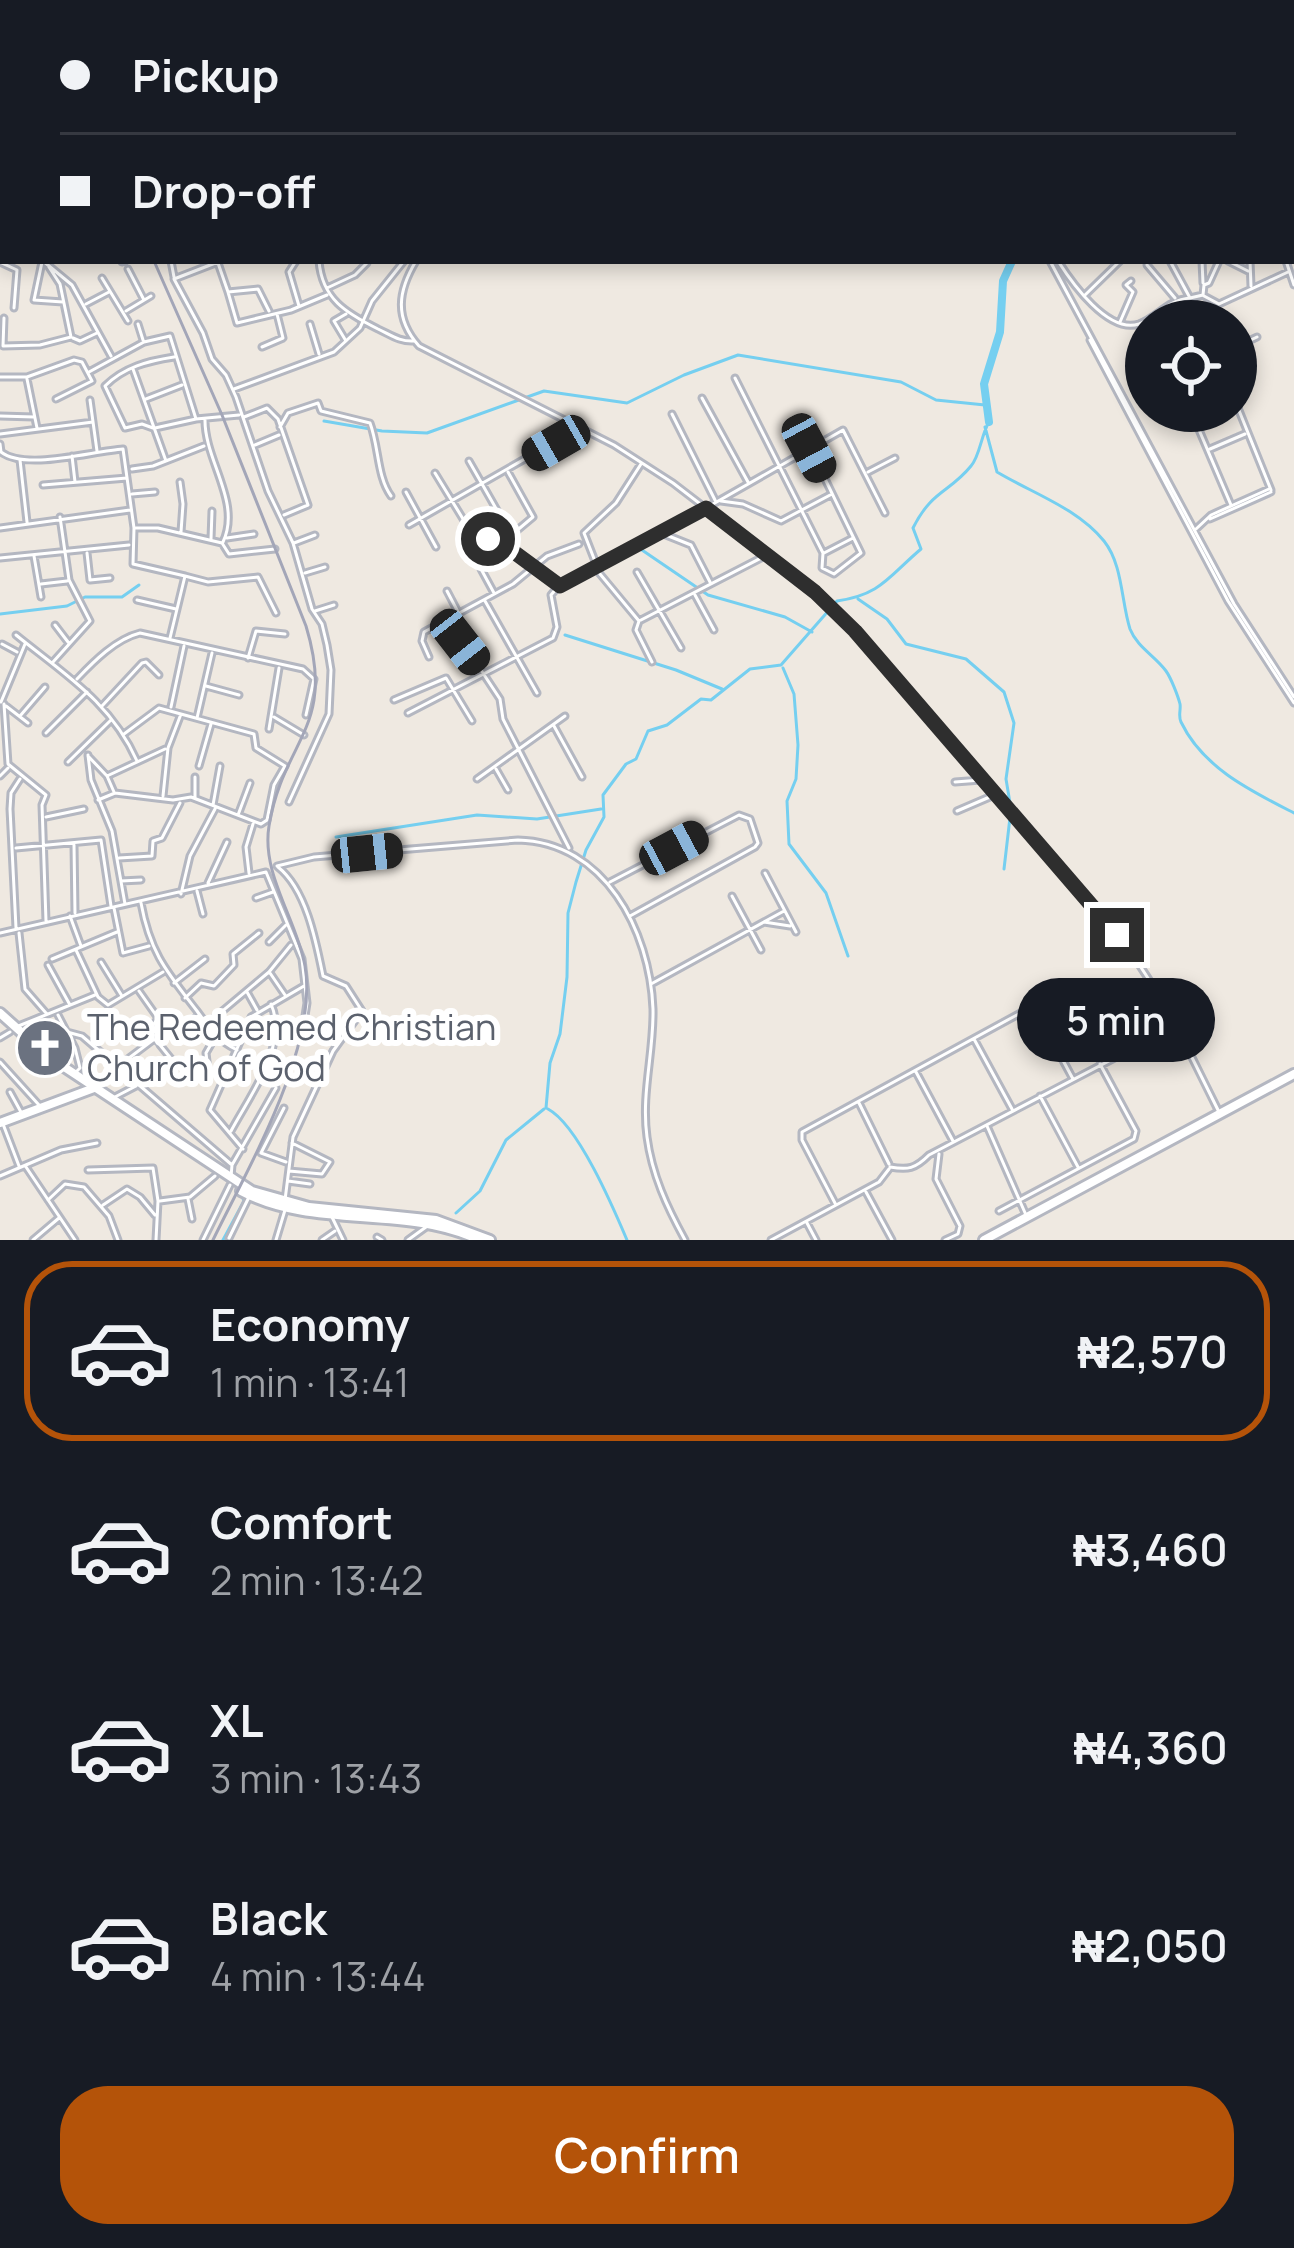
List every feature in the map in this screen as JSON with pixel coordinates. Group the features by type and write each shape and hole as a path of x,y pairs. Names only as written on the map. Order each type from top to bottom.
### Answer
{"main road":[{"path":"0,1017 87,1086 233,1184 285,1205 427,1222 470,1230 490,1240"},
{"path":"12,1031 250,1196 331,1214 361,1214"},
{"path":"988,1240 1294,1076"},
{"path":"3,1122 87,1086"},
{"path":"988,1240 1221,1117"},
{"path":"427,1222 478,1240"}],"street":[{"path":"4,264 17,270 14,308"},
{"path":"42,264 34,300 65,302"},
{"path":"47,264 86,304 112,358"},
{"path":"52,268 58,264"},
{"path":"172,264 212,359 232,389 268,491 293,543 327,645 330,708 313,756 289,802"},
{"path":"175,279 213,264"},
{"path":"219,264 237,323 300,307 366,264"},
{"path":"294,264 289,272 300,307"},
{"path":"321,264 327,292 347,313 412,340 642,462 815,592 855,631 1131,952 1177,1026 1221,1117"},
{"path":"232,389 334,352 364,322 371,301 402,264"},
{"path":"412,340 400,305 414,264"},
{"path":"1052,264 1228,601 1294,700"},
{"path":"1060,264 1084,296 1119,323 1138,324 1177,299 1203,296 1220,304 1288,272"},
{"path":"1062,267 1065,264"},
{"path":"1107,264 1110,267"},
{"path":"1084,296 1115,264"},
{"path":"1172,264 1190,298"},
{"path":"1202,264 1203,296"},
{"path":"1204,285 1210,283 1218,264"},
{"path":"1234,264 1250,272"},
{"path":"1250,264 1251,287"},
{"path":"1287,264 1294,285"},
{"path":"1147,265 1177,299"},
{"path":"52,268 71,337"},
{"path":"128,269 144,300"},
{"path":"101,278 128,321"},
{"path":"256,279 283,338 262,346"},
{"path":"1119,323 1132,292 1126,285 1130,281"},
{"path":"228,292 258,289"},
{"path":"86,304 110,291"},
{"path":"124,311 152,296"},
{"path":"346,341 334,321 347,313"},
{"path":"4,318 3,346 40,345 71,337 80,341 98,332"},
{"path":"138,324 144,342"},
{"path":"310,324 319,356"},
{"path":"89,372 144,342 170,336 196,418"},
{"path":"1090,338 1254,638 1294,700"},
{"path":"176,357 117,374 104,390 125,428 142,424 155,429 196,418 242,417 267,408 280,427 308,505 282,516"},
{"path":"0,377 27,377 74,360 82,362 92,381 56,399"},
{"path":"133,367 166,461"},
{"path":"27,377 38,431"},
{"path":"735,378 824,553 823,568 834,574 860,556 809,448"},
{"path":"144,400 184,385"},
{"path":"702,398 749,484"},
{"path":"90,400 98,453"},
{"path":"280,427 288,413 318,403 321,411 370,424 382,461 381,482 392,496"},
{"path":"672,414 717,501"},
{"path":"0,416 36,417"},
{"path":"206,418 206,445 227,503 224,540 229,554 275,549"},
{"path":"0,434 93,422"},
{"path":"409,525 580,427"},
{"path":"408,713 556,634 551,595 560,586 843,430 885,513"},
{"path":"1200,432 1231,505"},
{"path":"1208,450 1248,432 1271,490"},
{"path":"253,445 281,435"},
{"path":"0,443 5,458 122,449 129,478 134,566 208,582 258,577 276,613"},
{"path":"132,470 206,445"},
{"path":"72,456 75,484"},
{"path":"20,458 28,524"},
{"path":"866,473 895,458"},
{"path":"469,461 497,512"},
{"path":"639,621 604,581 584,533 616,503 642,462"},
{"path":"501,544 533,518 507,471"},
{"path":"435,473 474,537 485,536 501,544 560,586"},
{"path":"44,485 129,478"},
{"path":"179,482 181,532"},
{"path":"1194,530 1231,505 1271,490"},
{"path":"1210,519 1271,490"},
{"path":"130,495 155,492"},
{"path":"406,492 436,547"},
{"path":"717,501 743,504 781,521 833,493"},
{"path":"0,528 132,510"},
{"path":"211,541 212,511"},
{"path":"53,662 90,623 69,580 60,518"},
{"path":"134,528 181,532 211,541 254,534"},
{"path":"658,531 691,545 711,584"},
{"path":"293,543 315,535"},
{"path":"824,553 855,537"},
{"path":"0,558 131,543"},
{"path":"429,657 422,634 536,568 547,556 579,544"},
{"path":"87,551 90,580 110,578"},
{"path":"34,554 41,597"},
{"path":"652,662 636,629 639,621 767,555"},
{"path":"303,574 325,567"},
{"path":"481,569 494,594"},
{"path":"638,572 681,648"},
{"path":"170,641 185,576"},
{"path":"39,584 69,580"},
{"path":"448,590 459,614"},
{"path":"694,593 714,630"},
{"path":"137,600 177,609"},
{"path":"484,600 537,693"},
{"path":"314,612 334,604"},
{"path":"448,620 500,699 503,719 569,850 608,883 628,917 650,985 653,1011 646,1134 659,1189 685,1240"},
{"path":"56,626 69,643"},
{"path":"248,660 256,631 285,634"},
{"path":"76,679 97,658 140,633 303,669 314,677 306,715"},
{"path":"16,634 88,691 124,734 137,761"},
{"path":"26,643 2,700 10,767 46,795 41,805 46,924"},
{"path":"2,644 19,653"},
{"path":"170,711 184,644"},
{"path":"197,718 213,651"},
{"path":"102,706 142,663 158,676"},
{"path":"269,729 280,667"},
{"path":"394,700 441,677 455,689 472,722"},
{"path":"205,686 239,695"},
{"path":"20,716 44,687"},
{"path":"46,733 88,691"},
{"path":"2,700 28,723"},
{"path":"98,800 115,793 195,798 253,822 267,820 284,764 256,748 253,733 152,710 124,734"},
{"path":"163,798 168,748 181,714"},
{"path":"272,716 304,735"},
{"path":"477,779 565,716"},
{"path":"68,762 112,718"},
{"path":"199,766 212,722"},
{"path":"553,724 582,777"},
{"path":"107,776 168,748"},
{"path":"82,750 107,776 115,793"},
{"path":"88,755 91,781 112,831 125,906"},
{"path":"182,894 190,856 214,807 220,766"},
{"path":"0,776 10,767"},
{"path":"496,767 508,790"},
{"path":"21,778 11,793 18,930 26,989 46,1013"},
{"path":"195,778 195,798"},
{"path":"956,782 982,779"},
{"path":"237,817 250,783"},
{"path":"957,811 994,795"},
{"path":"117,858 152,856 154,841 161,839 182,800"},
{"path":"44,817 84,808"},
{"path":"608,883 739,814 750,820 758,843 755,848 628,917"},
{"path":"249,876 246,847 253,822"},
{"path":"15,848 101,840 125,954 150,945"},
{"path":"276,1240 285,1205 291,1142 332,1051 362,1012 346,986 323,976 302,900 291,877 277,866 314,857 490,841 542,842 569,850"},
{"path":"207,886 227,842"},
{"path":"74,843 73,916 79,949 97,994 108,1004 165,971"},
{"path":"0,933 266,872 302,958 302,1035"},
{"path":"763,921 794,929 765,873"},
{"path":"119,881 141,880"},
{"path":"197,890 203,914"},
{"path":"256,898 275,891"},
{"path":"732,896 760,950"},
{"path":"141,902 150,945 165,971 215,1038 239,1051"},
{"path":"650,985 784,911"},
{"path":"269,942 287,924"},
{"path":"52,958 118,932"},
{"path":"184,998 200,983 214,986 234,965 233,954 260,933"},
{"path":"206,1026 268,972 292,943"},
{"path":"174,983 205,959"},
{"path":"101,962 123,998"},
{"path":"48,965 70,1007"},
{"path":"268,972 286,996"},
{"path":"243,1149 210,1110 246,1027 258,1011 305,986"},
{"path":"138,989 158,1018 149,1033"},
{"path":"245,990 258,1011"},
{"path":"0,1038 46,1013 57,1013 97,994"},
{"path":"230,1133 266,1065 278,1025 271,1004"},
{"path":"836,1205 801,1133 973,1038 1031,1009 1073,1079"},
{"path":"57,1013 80,1068 73,1074"},
{"path":"116,1067 200,1015"},
{"path":"119,1032 135,1024 177,1066"},
{"path":"890,1167 909,1169 1177,1026"},
{"path":"67,1032 82,1036 232,1166"},
{"path":"208,1070 206,1053 215,1038"},
{"path":"973,1038 1013,1111"},
{"path":"0,1062 40,1108"},
{"path":"999,1211 1134,1139 1136,1134 1100,1064"},
{"path":"916,1072 954,1142"},
{"path":"111,1099 138,1085"},
{"path":"203,1240 233,1184 232,1166 275,1088"},
{"path":"10,1092 22,1115"},
{"path":"1040,1096 1079,1168"},
{"path":"859,1101 890,1167"},
{"path":"284,1108 261,1153 288,1162"},
{"path":"0,1111 22,1167 75,1240"},
{"path":"986,1125 1027,1217"},
{"path":"287,1171 322,1174 330,1162 291,1142"},
{"path":"0,1176 61,1150 98,1143"},
{"path":"940,1152 937,1179 960,1226 958,1234 945,1240"},
{"path":"771,1240 879,1182 890,1167"},
{"path":"88,1169 153,1168 158,1201 156,1240"},
{"path":"158,1201 188,1198 215,1175"},
{"path":"286,1181 310,1184"},
{"path":"48,1200 65,1184 76,1183 101,1206 118,1240"},
{"path":"101,1206 127,1189 158,1216"},
{"path":"865,1190 892,1240"},
{"path":"229,1238 250,1196"},
{"path":"188,1198 192,1219"},
{"path":"331,1214 343,1240"},
{"path":"33,1240 60,1217"},
{"path":"806,1221 817,1240"},
{"path":"409,1240 427,1222"},
{"path":"322,1240 337,1230"}],"waterway":[{"path":"989,422 984,384 1000,332 1003,281 1011,264"},
{"path":"324,421 427,433 544,391 627,403 738,355 901,382 936,400 985,405"},
{"path":"546,1108 567,977 568,913 586,850 604,817 603,795 626,764 636,759 648,731 667,725 701,699 711,700 750,669 781,665 837,601 874,589 921,549 913,528 927,506 971,466 989,422"},
{"path":"985,427 997,472 1068,510 1104,541 1118,572 1130,629 1168,674 1180,704 1180,720 1202,753 1230,776 1294,813"},
{"path":"639,548 708,595 785,617 812,632"},
{"path":"0,614 67,606 85,597 122,597 139,585"},
{"path":"858,599 887,619 906,644 966,659 1004,692 1014,723 1006,779 1011,809 1004,869"},
{"path":"565,635 722,689"},
{"path":"783,668 794,694 798,745 796,779 787,801 789,844 826,893 848,956"},
{"path":"336,837 477,815 537,819 601,809"},
{"path":"456,1213 480,1191 506,1140 544,1109"},
{"path":"548,1109 582,1149 627,1240"},
{"path":"223,1240 244,1201 242,1196"}],"railway":[{"path":"155,264 222,415 306,626 314,660 312,711 276,797 268,844 305,966 307,998 277,1106 213,1240"}],"place":[{"name":"The Redeemed Christian Church of God","path":"45,1048"}],"route":[{"path":"488,539 507,547 560,586 706,508 815,592 855,631 1117,935"}]}
